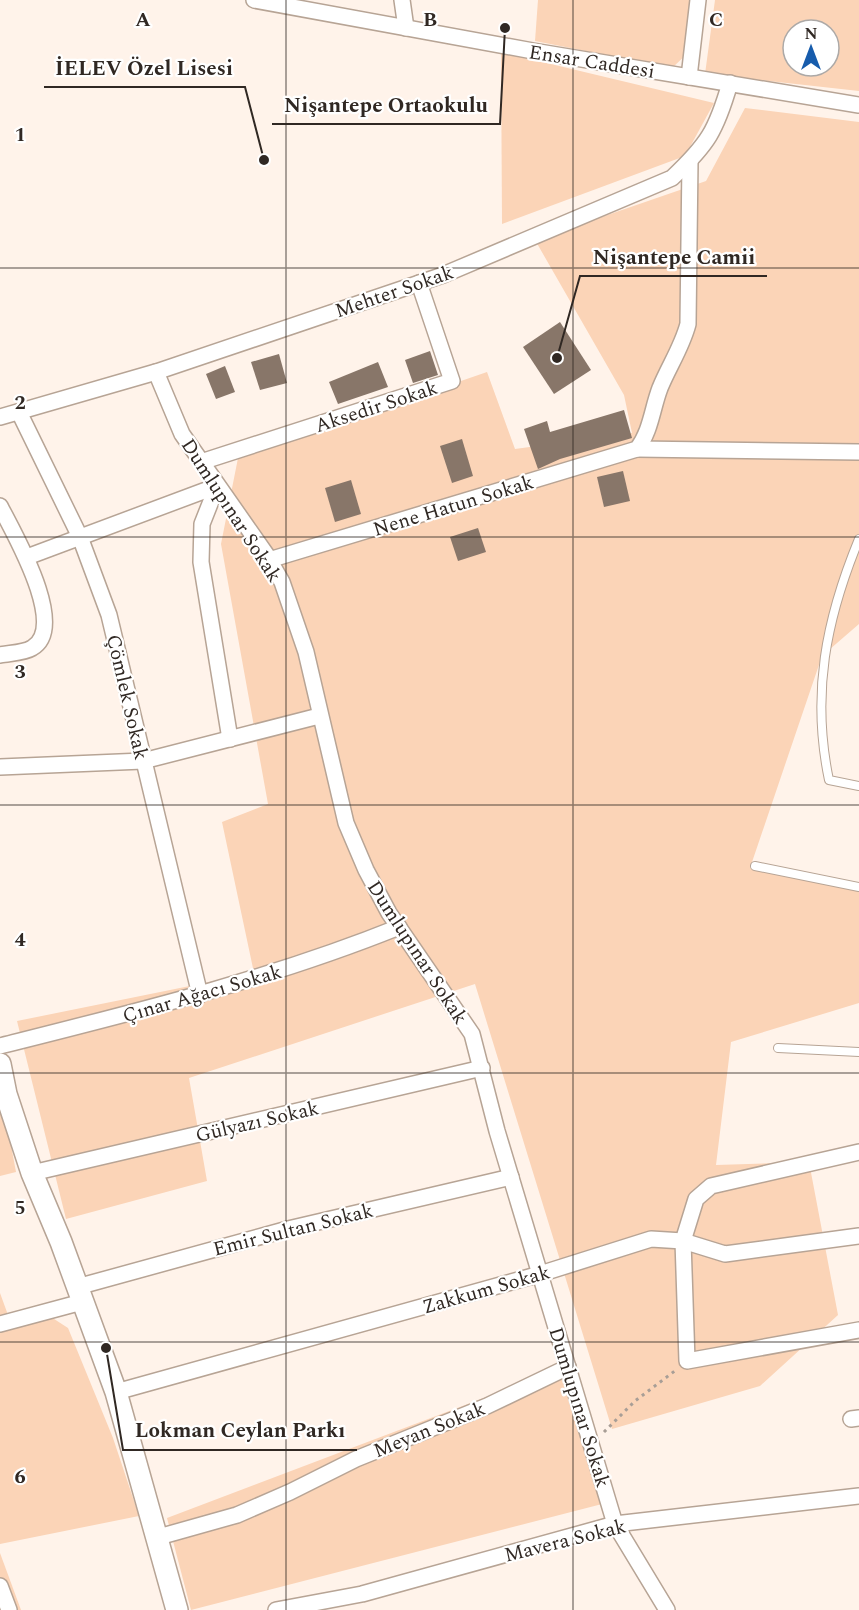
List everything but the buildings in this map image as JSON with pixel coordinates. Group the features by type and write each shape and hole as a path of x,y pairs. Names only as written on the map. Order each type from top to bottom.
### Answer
{"street":[{"name":"Ensar Caddesi","path":"254,0 859,105"},
{"path":"402,0 405,28"},
{"path":"689,77 698,0"},
{"name":"Mehter Sokak","path":"0,417 156,372 418,283 672,178 700,152 718,124 730,83"},
{"path":"638,449 646,438 659,389 683,342 688,324 690,161"},
{"name":"Aksedir Sokak","path":"201,462 452,381 418,283"},
{"name":"Dumlupınar Sokak","path":"156,372 182,434 282,582 306,652 319,716 346,823 366,870 399,927 472,1034 511,1177 615,1524 668,1610"},
{"name":"Çömlek Sokak","path":"19,412 80,537 109,615 200,995"},
{"name":"Nene Hatun Sokak","path":"269,560 638,449 858,455"},
{"path":"27,557 217,486"},
{"path":"217,486 202,524 201,562 230,739"},
{"path":"0,506 27,557 42,603 43,632 32,649 0,655"},
{"path":"0,767 143,761 319,716"},
{"name":"Çınar Ağacı Sokak","path":"0,1046 200,995 299,965 399,927"},
{"path":"0,1064 6,1094 32,1173 116,1392 177,1610"},
{"name":"Gülyazı Sokak","path":"32,1173 482,1068"},
{"path":"859,1152 711,1186 696,1199 683,1241 687,1361 859,1330"},
{"name":"Emir Sultan Sokak","path":"0,1324 80,1294 288,1228 511,1177"},
{"name":"Zakkum Sokak","path":"116,1392 540,1274 651,1239 683,1241 725,1254 859,1236"},
{"name":"Meyan Sokak","path":"155,1538 237,1515 356,1459 487,1406 568,1367"},
{"name":"Mavera Sokak","path":"276,1610 362,1594 615,1524 859,1496"},
{"path":"0,1586 9,1610"}],"lane":[{"path":"859,539 842,580 827,634 820,715 829,780 859,786"},
{"path":"755,866 859,887"},
{"path":"778,1048 859,1052"}],"path":[{"path":"591,1444 635,1401 687,1361"}],"shaded area":[{"path":"538,0 693,0 689,52 672,68 535,41"},
{"path":"715,0 859,0 859,91 705,74"},
{"path":"501,52 714,103 685,156 502,224"},
{"path":"745,108 859,122 859,624 822,656 750,868 859,890 859,1003 731,1042 716,1165 809,1162 838,1315 760,1386 612,1429 475,984 189,1078 207,1181 66,1219 17,1021 254,973 222,822 268,804 221,544 238,458 487,372 515,449 632,433 624,395 535,240 706,181"},
{"path":"0,1087 16,1172 0,1176"},
{"path":"0,1293 12,1326 51,1317 68,1328 113,1438 139,1516 0,1544"},
{"path":"563,1368 606,1503 191,1610 167,1518"},
{"path":"0,1553 21,1610 0,1610"}],"place":[{"name":"Nişantepe Ortaokulu","path":"505,28"},
{"name":"İELEV Özel Lisesi","path":"264,160"},
{"name":"Nişantepe Camii","path":"557,358"},
{"name":"Lokman Ceylan Parkı","path":"106,1348"}]}
